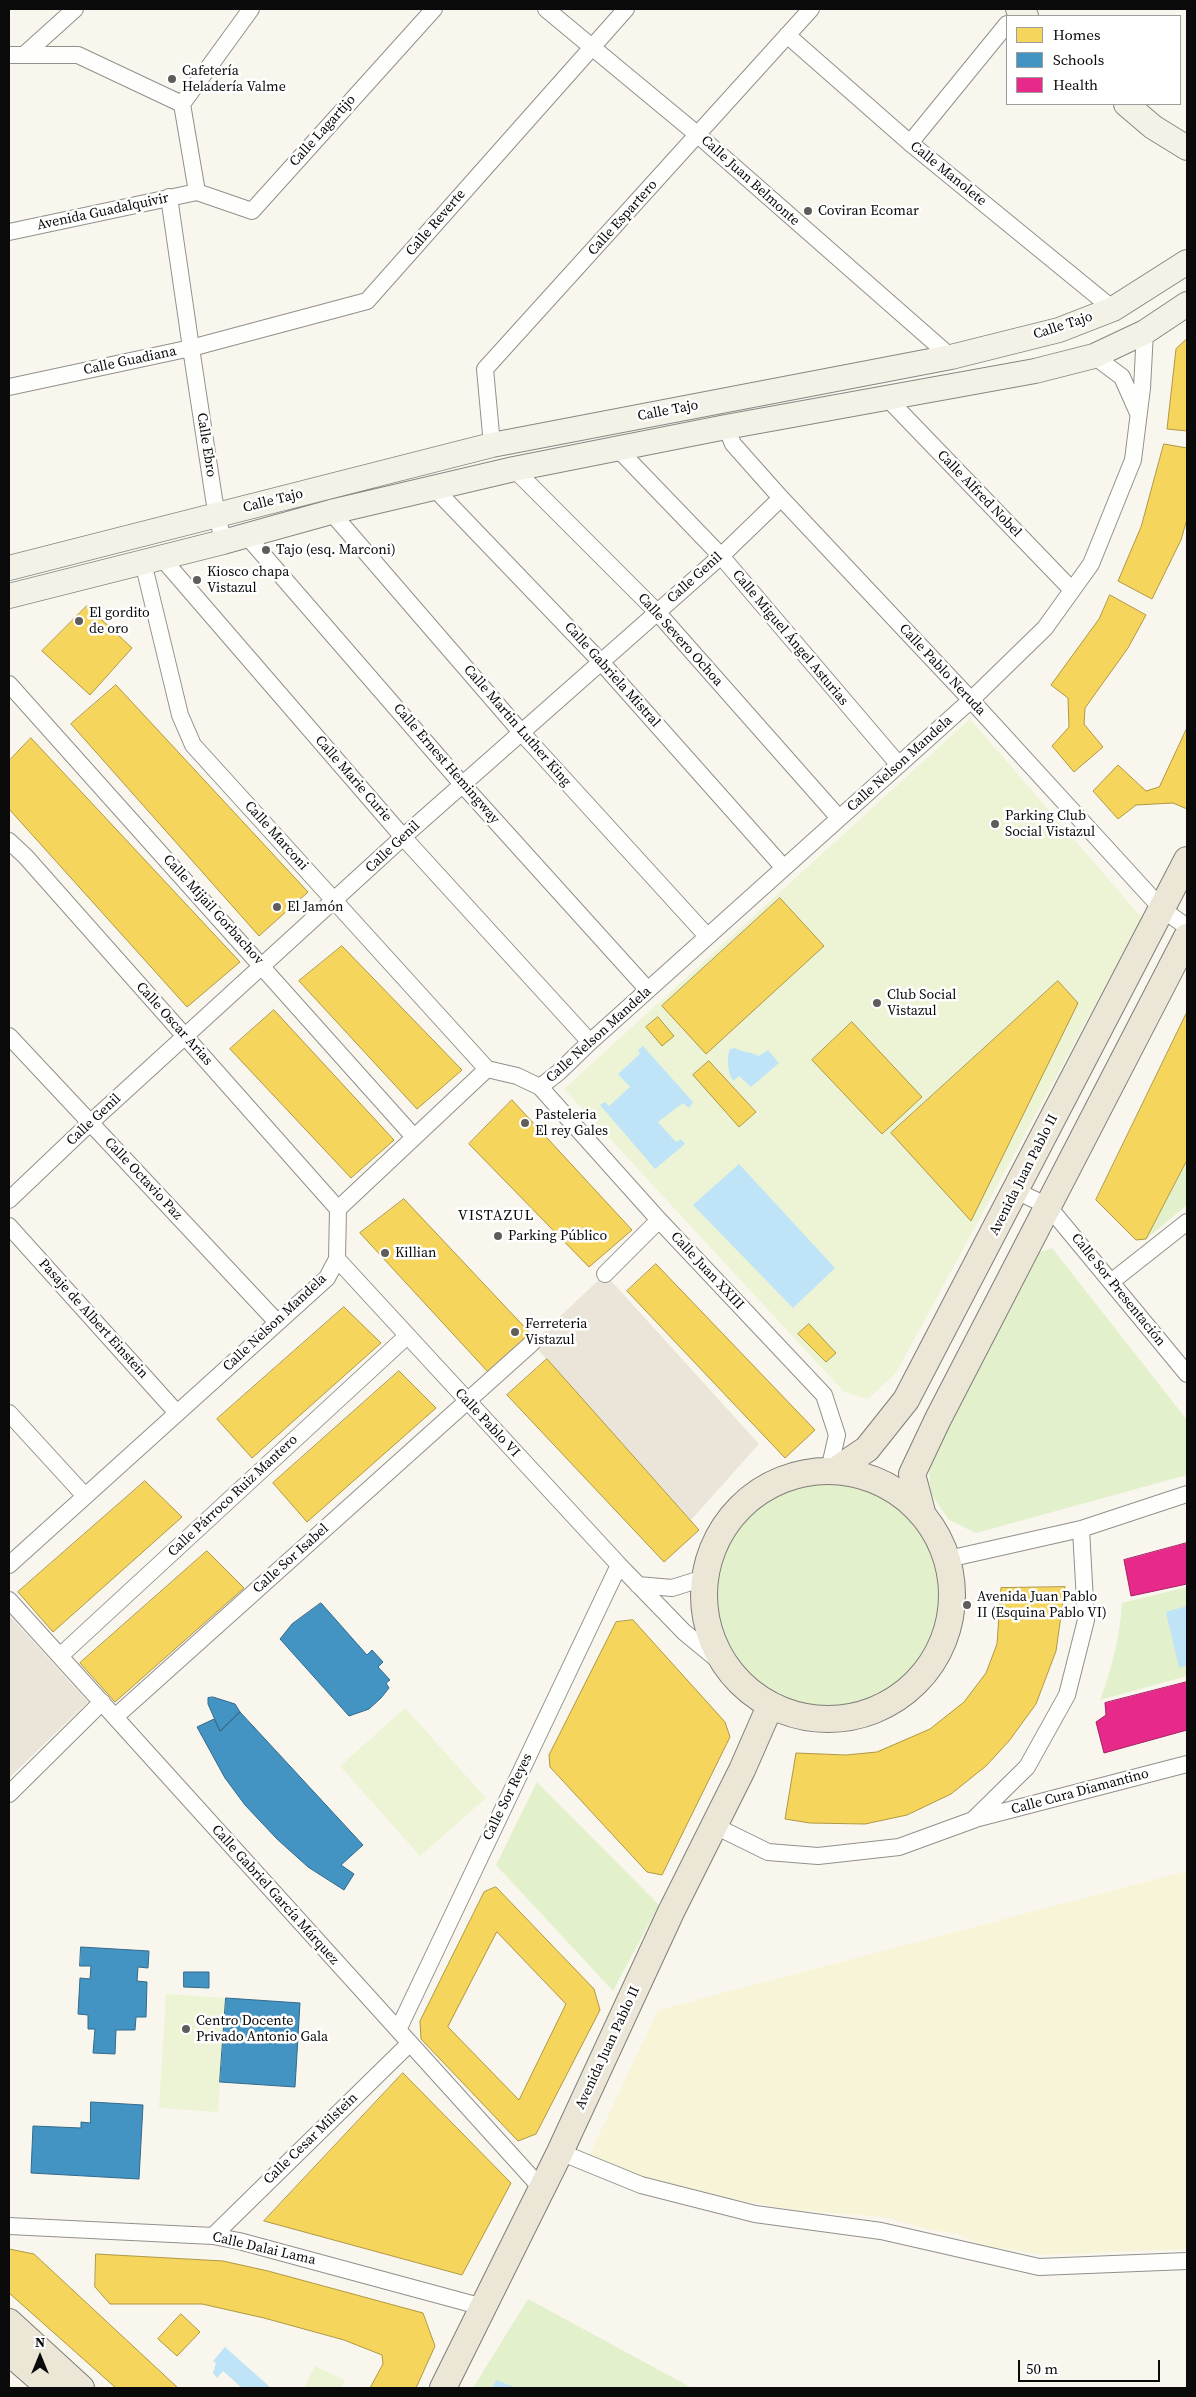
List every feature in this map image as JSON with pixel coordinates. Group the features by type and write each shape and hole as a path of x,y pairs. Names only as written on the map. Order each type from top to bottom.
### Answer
{"main road":[{"name":"Avenida Juan Pablo II","path":"832,1470 867,1449 906,1400 1187,860"},
{"path":"922,1512 912,1474 938,1419 1187,937"},
{"path":"832,1470 868,1477 897,1491 922,1512 938,1534 948,1560 954,1601 945,1642 923,1677 890,1704 851,1718 809,1719 770,1706 744,1688 724,1665 710,1638 703,1608 704,1578 714,1543 740,1507 761,1490 794,1475 832,1470"},
{"name":"Avenida Juan Pablo II","path":"443,2388 560,2152 714,1825 742,1770 770,1706"},
{"path":"9,2322 81,2388"},
{"path":"9,2352 50,2388"}],"street":[{"path":"16,55 75,9"},
{"path":"197,192 182,104 251,9"},
{"name":"Calle Lagartijo","path":"197,192 252,211 434,9"},
{"name":"Calle Juan Belmonte","path":"546,9 698,135 951,357"},
{"name":"Calle Reverte","path":"191,348 367,301 626,9"},
{"name":"Calle Espartero","path":"492,445 485,369 811,9"},
{"path":"910,143 1006,28"},
{"name":"Calle Manolete","path":"787,35 910,143 1113,309"},
{"path":"16,55 78,55 182,104"},
{"path":"1127,105 1153,127 1187,148"},
{"name":"Avenida Guadalquivir","path":"9,232 197,192"},
{"name":"Calle Guadiana","path":"9,387 191,348 170,197"},
{"name":"Calle Tajo","path":"9,568 492,445 951,357 1059,330 1113,309 1187,262"},
{"name":"Calle Tajo","path":"9,596 223,542 331,512 514,469 726,427 1035,371 1094,356 1146,332 1187,304"},
{"name":"Calle Nelson Mandela","path":"487,1069 517,1076 540,1087 559,1072 707,936 971,700 1045,628 1090,564 1133,460 1146,332"},
{"name":"Calle Ebro","path":"191,348 223,542"},
{"name":"Calle Nelson Mandela","path":"1094,356 1122,377 1138,415"},
{"name":"Calle Alfred Nobel","path":"887,398 1072,590"},
{"name":"Calle Pablo Neruda","path":"726,427 733,444 780,498 971,700 1162,909 1187,927"},
{"name":"Calle Miguel Ángel Asturias","path":"617,448 720,556 899,765"},
{"name":"Calle Severo Ochoa","path":"514,469 657,612 839,818"},
{"name":"Calle Gabriela Mistral","path":"434,488 601,662 784,868"},
{"name":"Calle Genil","path":"9,1200 90,1123 335,902 462,784 720,556 780,498"},
{"name":"Calle Martin Luther King","path":"331,512 521,732 707,936"},
{"path":"137,535 146,538 151,544 150,553 152,559"},
{"name":"Calle Ernest Hemingway","path":"246,535 462,784 648,990"},
{"name":"Calle Marie Curie","path":"152,559 590,1042"},
{"name":"Calle Marconi","path":"152,559 180,714 193,745 487,1069"},
{"name":"Calle Mijail Gorbachov","path":"9,684 264,966 414,1137"},
{"name":"Calle Oscar Arias","path":"9,841 26,857 338,1209"},
{"name":"Calle Octavio Paz","path":"9,1036 277,1322"},
{"path":"338,1209 487,1069"},
{"name":"Calle Juan XXIII","path":"540,1087 659,1220 824,1395 837,1435 832,1470"},
{"path":"1016,1191 1048,1206"},
{"name":"Calle Sor Presentación","path":"1048,1206 1187,1374"},
{"name":"Calle Nelson Mandela","path":"9,1565 327,1278 337,1259 338,1209"},
{"path":"605,1274 659,1220"},
{"path":"1111,1282 1187,1222"},
{"name":"Pasaje de Albert Einstein","path":"9,1226 176,1413"},
{"name":"Calle Pablo VI","path":"337,1259 466,1401 638,1584 684,1632 724,1665"},
{"name":"Calle Párroco Ruiz Mantero","path":"60,1656 406,1336"},
{"name":"Calle Sor Isabel","path":"115,1717 532,1343"},
{"path":"9,1413 85,1496"},
{"path":"948,1560 1081,1529 1187,1494"},
{"path":"973,1820 1028,1767 1067,1694 1086,1620 1081,1529"},
{"name":"Calle Sor Reyes","path":"398,2030 619,1564"},
{"path":"638,1584 672,1588 704,1578"},
{"name":"Calle Gabriel García Márquez","path":"9,1600 542,2189"},
{"path":"9,1794 102,1702"},
{"name":"Calle Cura Diamantino","path":"714,1825 768,1852 818,1856 899,1847 973,1820 1187,1764"},
{"name":"Calle Cesar Milstein","path":"212,2236 410,2043"},
{"path":"560,2152 640,2185 755,2214 881,2231 1039,2267 1187,2261"},
{"name":"Calle Dalai Lama","path":"9,2226 212,2236 239,2241 483,2306"}],"shaded area":[{"path":"605,1274 759,1444 691,1520 532,1343"},
{"path":"9,1615 88,1702 9,1778"},
{"path":"1187,1871 1187,2249 1045,2255 982,2245 958,2234 927,2229 885,2217 794,2210 721,2197 663,2191 590,2154 658,2010"}],"green space":[{"name":"Club Social Vistazul","path":"970,719 1142,918 896,1373 868,1399 844,1392 564,1089"},
{"path":"1187,1160 1187,1205 1146,1239"},
{"path":"1052,1248 1187,1420 1187,1475 976,1533 949,1520 931,1494 929,1471 935,1451 1037,1253"},
{"path":"829,1471 865,1477 887,1486 907,1499 925,1517 938,1537 947,1559 953,1595 947,1631 938,1653 925,1673 907,1691 887,1704 865,1713 829,1719 793,1713 771,1704 751,1691 733,1673 720,1653 711,1631 705,1595 711,1559 720,1537 733,1517 751,1499 771,1486 793,1477"},
{"path":"1187,1587 1187,1676 1100,1700 1115,1652 1122,1603"},
{"path":"405,1708 486,1798 420,1856 340,1766"},
{"path":"537,1782 659,1905 613,1991 496,1865"},
{"path":"166,1994 226,1998 218,2112 159,2108"},
{"path":"528,2299 692,2388 473,2388"},
{"path":"315,2366 345,2380 341,2388 304,2388"}],"water":[{"path":"643,1046 693,1102 689,1108 683,1103 658,1122 676,1142 681,1139 685,1144 655,1169 600,1105 605,1102 609,1106 630,1087 618,1074 640,1054 638,1050"},
{"path":"735,1048 759,1056 768,1050 779,1063 751,1087 739,1076 733,1081 729,1069 728,1056 730,1049"},
{"path":"739,1164 835,1268 793,1308 693,1205"},
{"path":"1187,1606 1187,1665 1179,1668 1166,1612"},
{"path":"225,2347 271,2388 242,2388 223,2371 217,2378 213,2373 216,2363 213,2361"},
{"path":"496,2380 517,2388 492,2388"}],"building: Homes":[{"path":"1187,339 1187,431 1167,429 1176,349"},
{"path":"1164,444 1187,448 1187,519 1181,540 1152,599 1118,581 1141,527"},
{"path":"1110,595 1146,615 1128,648 1085,708 1084,724 1103,747 1074,772 1052,746 1069,727 1068,698 1051,685 1099,619"},
{"path":"87,606 132,648 90,695 42,651"},
{"path":"116,685 308,892 259,936 71,724"},
{"path":"1187,728 1187,809 1173,803 1136,805 1118,819 1093,791 1118,765 1146,791 1159,787"},
{"path":"31,738 240,962 187,1007 9,809 9,761"},
{"path":"780,898 824,946 706,1054 662,1006"},
{"path":"342,946 462,1070 417,1109 299,981"},
{"path":"1058,981 1078,1003 971,1221 891,1133"},
{"path":"274,1010 394,1140 351,1178 230,1049"},
{"path":"1187,1012 1187,1160 1146,1239 1136,1240 1096,1200"},
{"path":"658,1017 674,1036 662,1046 646,1027"},
{"path":"852,1022 922,1097 882,1134 812,1060"},
{"path":"709,1061 756,1112 739,1127 693,1075"},
{"path":"512,1100 632,1230 589,1267 469,1144"},
{"path":"404,1199 531,1334 488,1372 360,1233"},
{"path":"656,1264 815,1430 785,1458 627,1291"},
{"path":"344,1307 381,1343 252,1458 217,1419"},
{"path":"809,1324 836,1353 826,1362 798,1334"},
{"path":"547,1359 699,1530 664,1562 507,1395"},
{"path":"399,1371 436,1408 307,1522 273,1483"},
{"path":"145,1481 182,1517 53,1632 18,1592"},
{"path":"207,1551 244,1588 115,1702 80,1663"},
{"path":"1065,1587 1056,1651 1036,1704 1009,1741 986,1766 951,1794 907,1815 865,1824 810,1823 785,1819 796,1753 846,1755 877,1752 930,1729 964,1702 986,1673 997,1644 1001,1588"},
{"path":"633,1620 725,1722 730,1737 662,1875 647,1872 550,1767 549,1755 616,1622"},
{"path":"496,1887 594,1989 600,2010 536,2134 518,2141 421,2039 420,2021 484,1892","holes":["497,1932 566,2004 519,2100 448,2027"]},
{"path":"403,2073 511,2183 462,2275 264,2221"},
{"path":"9,2249 34,2254 178,2388 116,2388 9,2293"},
{"path":"96,2254 223,2261 268,2271 423,2313 435,2346 416,2388 370,2388 383,2364 382,2355 344,2340 264,2318 202,2304 110,2304 95,2287"},
{"path":"181,2314 200,2332 177,2356 158,2339"}],"building: Schools":[{"path":"321,1603 367,1655 372,1650 383,1662 378,1667 390,1680 386,1683 389,1688 369,1709 349,1716 280,1639 292,1624"},
{"path":"213,1697 235,1704 240,1712 220,1731 208,1704 208,1698"},
{"path":"240,1712 363,1845 341,1865 354,1874 344,1890 308,1867 277,1839 245,1805 225,1778 197,1727 214,1719 220,1731"},
{"path":"81,1947 149,1951 148,1968 138,1967 137,1981 147,1982 146,2017 136,2017 135,2030 116,2030 115,2054 93,2053 95,2029 88,2029 88,2015 78,2014 80,1978 90,1979 91,1966 80,1966"},
{"path":"184,1972 209,1972 209,1988 184,1987"},
{"path":"226,1998 300,2003 295,2087 220,2082"},
{"path":"91,2102 143,2105 139,2179 31,2173 33,2126 81,2128 81,2122 90,2123"}],"building: Health":[{"path":"1187,1543 1187,1584 1131,1596 1124,1560"},
{"path":"1187,1682 1187,1730 1104,1753 1096,1722 1106,1715 1105,1703"}],"place":[{"name":"Cafetería Heladería Valme","path":"172,79"},
{"name":"Coviran Ecomar","path":"808,211"},
{"name":"Tajo (esq. Marconi)","path":"266,550"},
{"name":"Kiosco chapa Vistazul","path":"197,580"},
{"name":"El gordito de oro","path":"79,621"},
{"name":"Parking Club Social Vistazul","path":"995,824"},
{"name":"El Jamón","path":"277,907"},
{"name":"Club Social Vistazul","path":"877,1003"},
{"name":"Pasteleria El rey Gales","path":"525,1123"},
{"name":"Parking Público","path":"498,1236"},
{"name":"Killian","path":"385,1253"},
{"name":"Ferreteria Vistazul","path":"515,1332"},
{"name":"Avenida Juan Pablo II (Esquina Pablo VI)","path":"967,1605"},
{"name":"Centro Docente Privado Antonio Gala","path":"186,2029"}],"district":[{"name":"VISTAZUL","path":"496,1216"}]}
